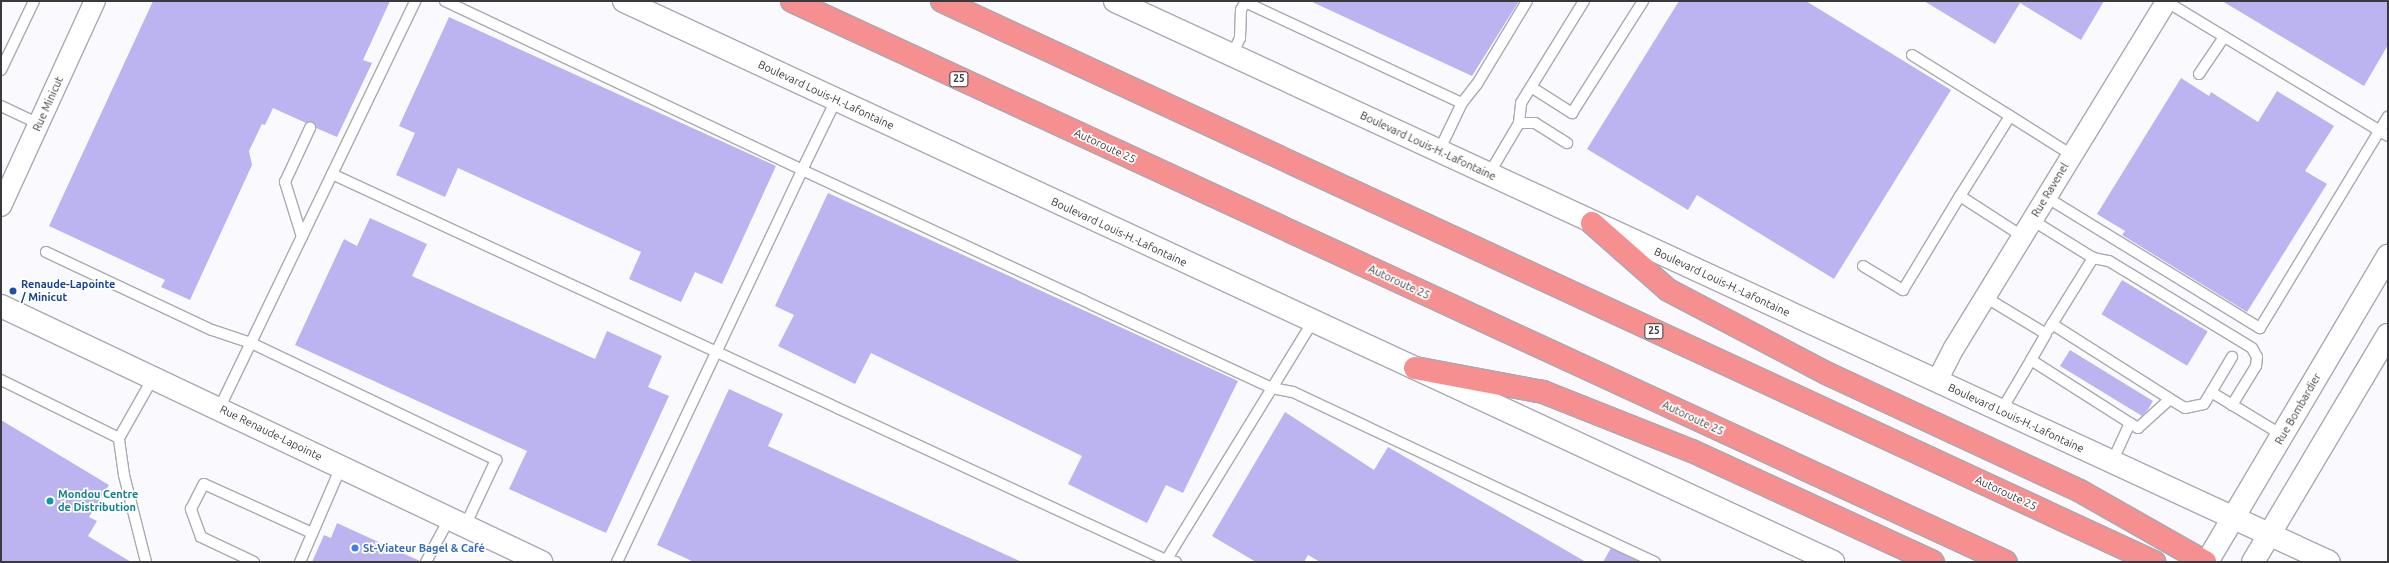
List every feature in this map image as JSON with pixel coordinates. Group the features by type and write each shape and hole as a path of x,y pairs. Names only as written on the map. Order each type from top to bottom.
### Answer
{"highway":[{"name":"Autoroute 25","path":"792,1 2006,562"},
{"name":"Autoroute 25","path":"942,1 2154,562"},
{"path":"1592,223 1668,290 1826,373 2080,491 2206,562"},
{"path":"1415,368 1543,392 1692,451 1933,562"}],"main road":[{"name":"Boulevard Louis-H.-Lafontaine","path":"624,1 1825,560"},
{"name":"Boulevard Louis-H.-Lafontaine","path":"1115,1 1592,223 2329,562"},
{"name":"Rue Bombardier","path":"2206,562 2234,518 2388,256"},
{"name":"Rue Renaude-Lapointe","path":"1,306 541,562"},
{"path":"2254,560 2388,335"}],"street":[{"name":"Rue Minicut","path":"1,206 95,1"},
{"name":"Rue Ravenel","path":"1937,381 1985,297 2167,2"}],"lane":[{"path":"1,70 34,1"},
{"path":"219,409 415,1"},
{"path":"445,1 802,170 1272,388 1293,392 1655,562"},
{"path":"1439,151 1462,103 1477,84 1527,1"},
{"path":"1489,174 1519,124 1521,103 1584,1"},
{"path":"1531,87 1572,113 1643,1"},
{"path":"1232,55 1239,39 1241,10 1245,2 1462,103"},
{"path":"2167,2 2388,136"},
{"path":"2199,74 2224,37"},
{"path":"1912,55 2072,155"},
{"path":"617,562 836,100"},
{"path":"1,106 39,124"},
{"path":"1863,266 1903,290 2010,116"},
{"path":"2046,197 2260,328 2388,117"},
{"path":"1519,124 1535,123 1567,143"},
{"path":"302,237 285,182 310,128"},
{"path":"332,174 716,351 1165,561 1176,562"},
{"path":"1960,196 2093,258 2109,261 2252,348 2257,357 2256,366 2232,404"},
{"path":"46,252 212,330 251,343 496,460 457,522 426,562"},
{"path":"2001,411 2093,258"},
{"path":"1985,297 2046,334"},
{"path":"1165,561 1313,321"},
{"path":"2052,324 2185,408 2204,404 2232,357"},
{"path":"2031,360 2138,428 2170,399"},
{"path":"146,562 124,474 119,438 153,378"},
{"path":"1,380 119,438"},
{"path":"2211,392 2282,435"},
{"path":"2112,462 2130,423"},
{"path":"300,562 341,467"},
{"path":"254,562 201,538 191,509 204,484 312,533"}],"building":[{"path":"153,1 390,1 363,60 372,63 337,137 316,128 312,122 306,123 273,108 265,125 262,124 249,151 252,165 190,300 161,287 165,280 49,226"},
{"path":"1310,1 1519,1 1472,76"},
{"path":"1679,1 1806,1 1951,90 1834,279 1697,195 1688,210 1587,149"},
{"path":"1924,1 2104,1 2081,40 2020,3 1995,44"},
{"path":"2222,1 2388,1 2388,45 2364,86"},
{"path":"449,17 776,166 722,284 695,272 681,302 629,279 641,252 458,168 445,197 396,175 415,133 399,126"},
{"path":"2181,78 2209,96 2211,92 2258,122 2277,91 2334,126 2305,171 2327,184 2247,312 2122,235 2125,231 2097,214"},
{"path":"828,193 1238,381 1183,493 1166,485 1147,523 1068,484 1082,456 871,353 855,384 778,346 794,315 775,306"},
{"path":"370,218 427,244 412,276 595,359 607,331 662,356 648,387 669,396 606,533 509,489 527,451 295,345 344,239 357,246"},
{"path":"2122,280 2208,332 2187,366 2101,314"},
{"path":"2070,350 2153,401 2147,411 2142,416 2060,366"},
{"path":"729,389 783,414 768,446 1022,562 694,562 657,545"},
{"path":"1285,412 1374,470 1388,447 1586,562 1320,562 1308,555 1304,562 1256,562 1212,536"},
{"name":"Mondou Centre de Distribution","path":"1,420 109,485 89,517 97,521 88,536 131,562 1,562"},
{"name":"St-Viateur Bagel & Café","path":"337,523 420,562 312,562 324,535 331,538"},
{"path":"1611,548 1640,562 1603,562"}],"place":[{"name":"Renaude-Lapointe / Minicut","path":"13,291"},
{"name":"Mondou Centre de Distribution","path":"50,501"},
{"name":"St-Viateur Bagel & Café","path":"355,548"}]}
